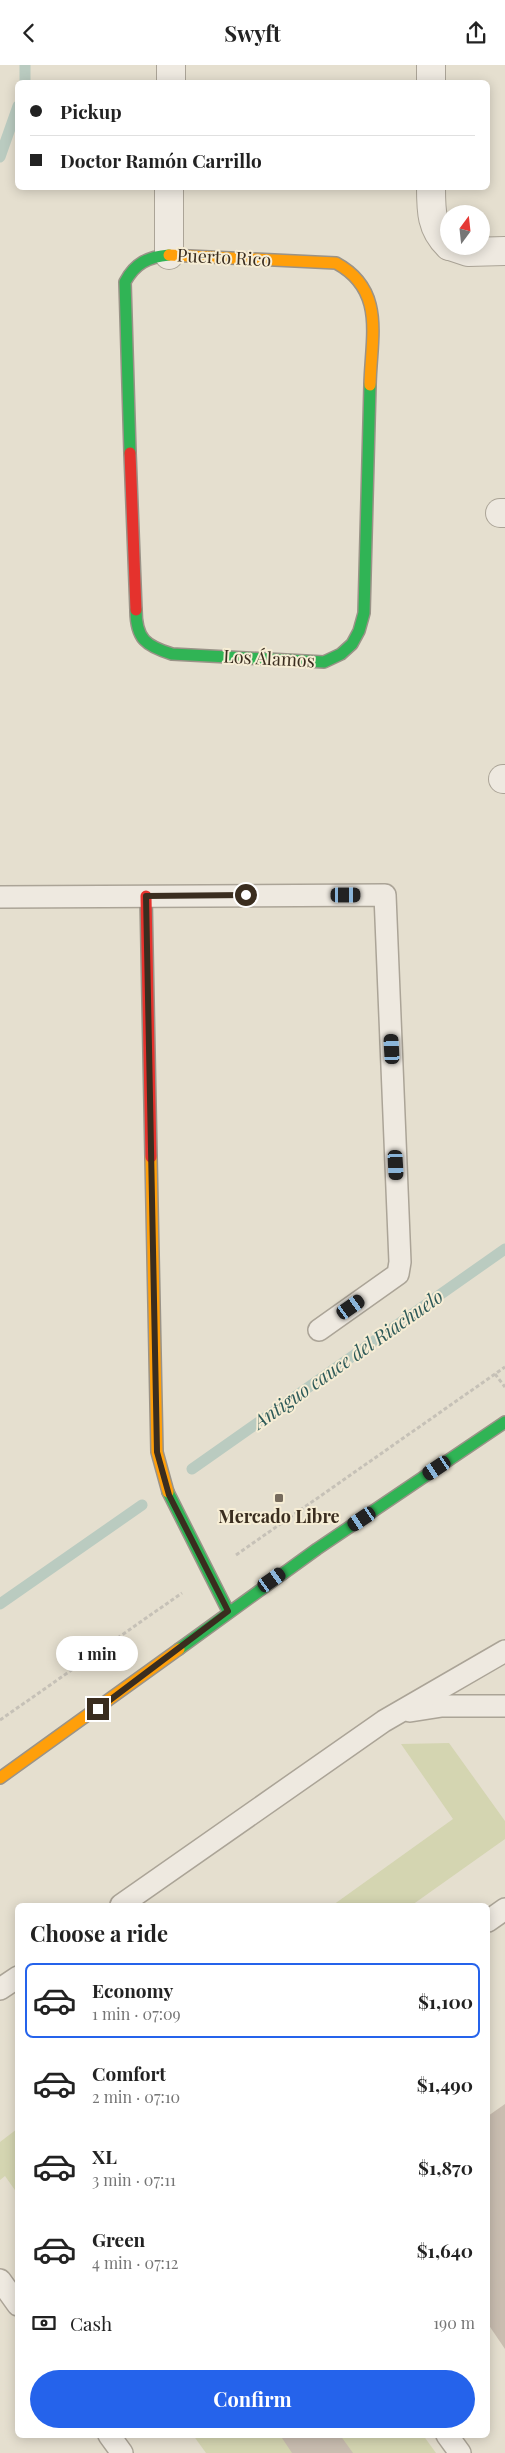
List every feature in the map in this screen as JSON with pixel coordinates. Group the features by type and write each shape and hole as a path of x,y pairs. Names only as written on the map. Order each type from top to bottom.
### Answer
{"street":[{"path":"171,65 171,80"},
{"path":"431,65 431,80"},
{"path":"169,255 170,190"},
{"path":"431,190 432,222 440,236"},
{"path":"490,250 505,251"},
{"name":"Puerto Rico","path":"125,282 135,265 151,257 169,255 336,263"},
{"name":"Los Álamos","path":"125,282 136,625 140,637 153,648 172,654 324,662 342,655 352,645 361,628 364,613 372,305 362,280 353,272 336,263"},
{"path":"146,896 157,1452 169,1495 228,1611"},
{"path":"0,1778 130,1685 228,1611 505,1422"}],"lane":[{"path":"0,897 385,895 400,1262 398,1274 319,1330"},
{"path":"124,1903 384,1721 505,1651"},
{"path":"384,1721 411,1710 427,1708 505,1706"},
{"path":"490,1920 505,1909"},
{"path":"0,1989 15,1979"},
{"path":"0,2280 15,2301"},
{"path":"111,2438 122,2453"},
{"path":"449,2438 460,2453"}],"path":[{"path":"0,1720 505,1367"},
{"path":"495,1374 505,1387"}],"green space":[{"path":"449,1743 505,1821 505,1839 415,1903 336,1903 453,1819 401,1744"},
{"path":"15,2131 15,2190 5,2176 0,2180 0,2142"},
{"path":"195,2438 425,2438 436,2453 206,2453"}],"building":[{"path":"505,2104 505,2349 490,2327 490,2115"},
{"path":"282,2438 342,2438 353,2453 292,2453"}],"waterway":[{"path":"25,65 25,80"},
{"path":"0,157 15,114"},
{"name":"Antiguo cauce del Riachuelo","path":"192,1469 505,1249"},
{"name":"Antiguo cauce del Riachuelo","path":"0,1604 142,1505"}],"traffic: fast":[{"path":"130,453 125,282 133,270 143,262 155,257 169,255"},
{"path":"136,610 138,628 144,640 155,648 172,654 324,662 341,654 352,644 359,631 364,613 370,385"},
{"path":"179,1649 317,1549 505,1422"},
{"path":"168,1492 228,1611"}],"traffic: slow":[{"path":"169,255 336,263 352,274 363,287 369,301 373,332 370,385"},
{"path":"151,1157 157,1452 168,1492"},
{"path":"0,1778 179,1649"}],"traffic: jam":[{"path":"130,453 136,610"},
{"path":"146,896 151,1157"}],"place":[{"name":"Mercado Libre","path":"279,1498"}],"route":[{"path":"98,1709 228,1611 169,1495 157,1452 146,896 246,895"}]}
